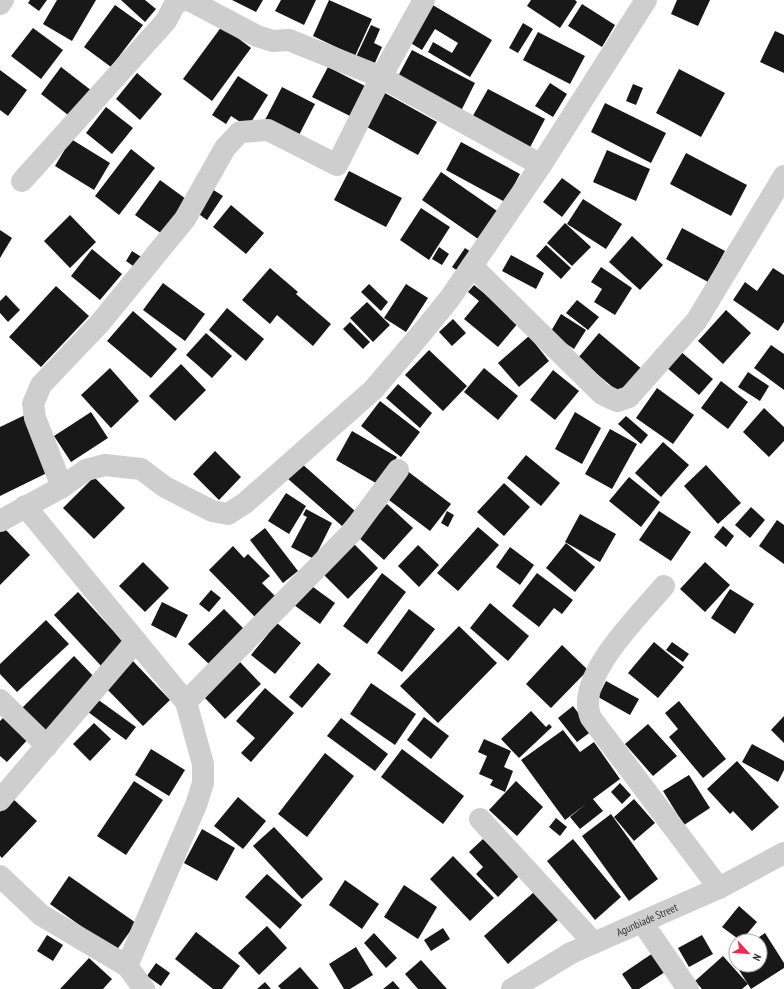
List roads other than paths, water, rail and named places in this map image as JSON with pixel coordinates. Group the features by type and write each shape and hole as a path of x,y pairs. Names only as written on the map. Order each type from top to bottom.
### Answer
{"street":[{"path":"0,4 3,0"},
{"path":"22,182 166,21 176,2 188,0 258,36 273,41 289,40 381,77 541,165"},
{"path":"62,487 35,418 33,404 41,384 100,323 185,219 225,148 240,132 268,130 337,165 381,77 424,0"},
{"path":"0,521 62,487 86,470 105,464 141,469 166,487 212,511 228,514 245,503 373,390 425,329 472,266 541,165 646,0"},
{"path":"472,266 602,394 617,401 629,397 697,320 784,176"},
{"path":"186,702 352,532 398,470"},
{"path":"25,506 186,702 203,764 203,782 196,805 127,966"},
{"path":"664,586 609,652 593,679 587,709 591,718 719,888"},
{"path":"0,800 136,641"},
{"path":"0,700 47,746"},
{"path":"480,819 594,943"},
{"name":"Agunbiade Street","path":"512,989 572,953 719,888 784,853"},
{"path":"0,876 41,915 127,966 144,989"},
{"path":"642,922 688,989"}]}
